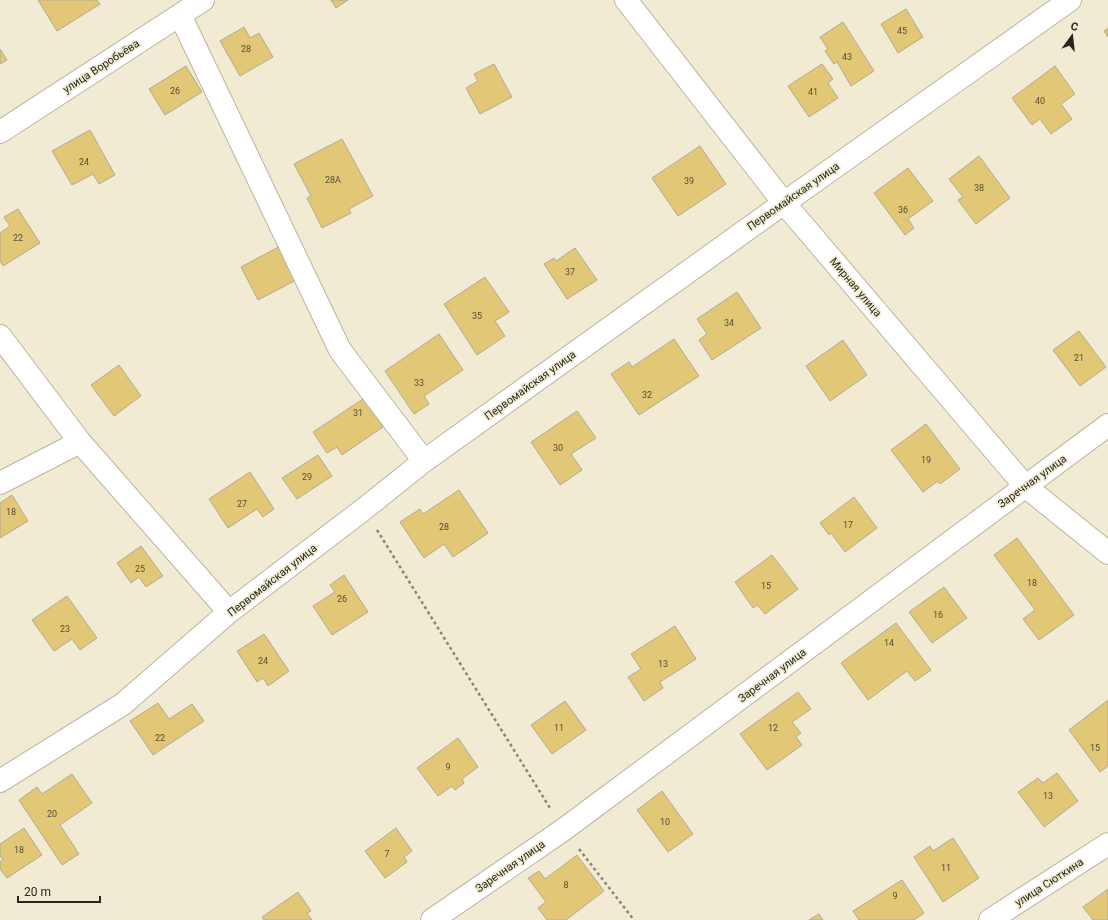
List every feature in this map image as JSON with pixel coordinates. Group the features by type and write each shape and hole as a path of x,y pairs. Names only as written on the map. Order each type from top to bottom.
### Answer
{"street":[{"name":"улица Воробьёва","path":"0,132 202,0"},
{"name":"Мирная улица","path":"626,0 784,202 1025,486 1108,553"},
{"name":"Первомайская улица","path":"0,781 123,704 229,612 424,462 784,202 1070,0"},
{"path":"180,15 340,350 424,462"},
{"path":"0,336 80,442 229,612"},
{"name":"Заречная улица","path":"432,920 563,830 1108,425"},
{"path":"0,483 80,442"},
{"name":"улица Сюткина","path":"990,920 1108,844"}],"path":[{"path":"364,509 563,830 634,920"}],"building":[{"path":"38,0 97,0 100,4 57,31"},
{"path":"331,0 348,0 336,8"},
{"path":"906,9 923,37 898,53 881,24"},
{"path":"843,22 874,71 851,86 837,62 834,64 825,51 828,49 820,37"},
{"path":"244,27 250,38 259,33 273,57 240,76 220,41"},
{"path":"1108,28 1108,37 1104,31"},
{"path":"0,49 7,60 0,64"},
{"path":"494,64 512,97 480,114 466,88 478,81 474,74"},
{"path":"822,64 833,79 828,83 838,98 809,117 788,86"},
{"path":"186,66 202,92 165,115 149,89"},
{"path":"1055,66 1075,94 1061,104 1072,119 1051,134 1040,119 1032,125 1012,98"},
{"path":"90,130 115,175 99,184 93,174 72,185 52,151"},
{"path":"342,139 373,196 349,209 351,213 322,228 307,198 311,196 294,164"},
{"path":"700,146 726,184 678,216 652,178"},
{"path":"979,156 1010,198 976,224 958,200 963,197 949,179"},
{"path":"908,168 933,201 908,219 914,228 905,235 874,193"},
{"path":"18,209 40,243 3,266 0,261 0,233 10,226 4,217"},
{"path":"284,244 302,277 258,300 241,267"},
{"path":"575,248 597,280 567,299 544,264 554,258 556,261"},
{"path":"485,277 509,312 495,321 505,336 477,355 444,304"},
{"path":"737,292 761,328 712,360 699,340 707,334 697,319"},
{"path":"1079,331 1106,367 1080,386 1053,350"},
{"path":"439,334 463,370 424,396 429,404 414,414 385,371"},
{"path":"674,339 699,376 639,415 611,374 629,362 632,367"},
{"path":"843,340 867,375 830,401 806,366"},
{"path":"119,365 141,396 114,416 91,385"},
{"path":"363,399 383,427 342,455 337,447 327,453 313,432"},
{"path":"577,411 596,438 571,454 582,470 560,485 531,442"},
{"path":"926,424 960,469 940,484 938,481 923,492 891,450"},
{"path":"318,455 332,476 297,499 282,478"},
{"path":"250,472 274,509 263,517 257,509 228,528 209,499"},
{"path":"459,490 488,533 453,557 444,544 424,558 400,522 420,509 423,514"},
{"path":"12,495 28,521 0,538 0,503"},
{"path":"854,497 877,528 845,552 831,533 829,535 820,523"},
{"path":"1017,538 1074,615 1039,640 1023,619 1035,610 994,555"},
{"path":"141,546 163,576 146,587 139,577 131,583 117,563"},
{"path":"772,555 798,589 765,614 757,605 753,608 735,582"},
{"path":"344,575 368,612 332,635 313,606 335,592 330,585"},
{"path":"944,587 967,618 932,643 909,612"},
{"path":"67,596 97,638 80,650 72,639 54,651 32,620"},
{"path":"896,623 931,670 915,681 907,671 868,700 841,663"},
{"path":"675,626 696,659 660,682 663,688 644,701 628,677 641,669 631,654"},
{"path":"264,634 289,671 268,686 263,678 257,682 237,651"},
{"path":"798,692 811,709 792,722 801,733 796,737 802,745 767,770 740,734"},
{"path":"1108,700 1108,766 1100,772 1069,730"},
{"path":"565,701 586,730 552,754 531,725"},
{"path":"158,703 169,719 192,704 204,721 153,755 130,721"},
{"path":"458,738 478,767 462,779 464,783 455,790 452,786 438,796 417,768"},
{"path":"1057,773 1078,801 1044,827 1018,792 1038,778 1043,783"},
{"path":"72,774 92,803 60,825 79,854 62,865 19,800 37,787 42,794"},
{"path":"662,791 693,834 668,852 637,810"},
{"path":"24,828 42,855 7,878 0,869 0,862 3,860 0,856 0,844"},
{"path":"396,828 412,851 404,857 407,862 385,878 365,851"},
{"path":"953,838 979,878 943,902 914,857 930,846 933,851"},
{"path":"577,855 604,891 566,920 547,920 538,908 546,902 528,878 539,871 545,879"},
{"path":"902,880 924,913 914,920 859,920 853,911"},
{"path":"1108,889 1108,920 1093,920 1083,907"},
{"path":"298,892 311,911 307,913 312,920 264,920 262,917"},
{"path":"819,914 823,920 809,920"}]}
